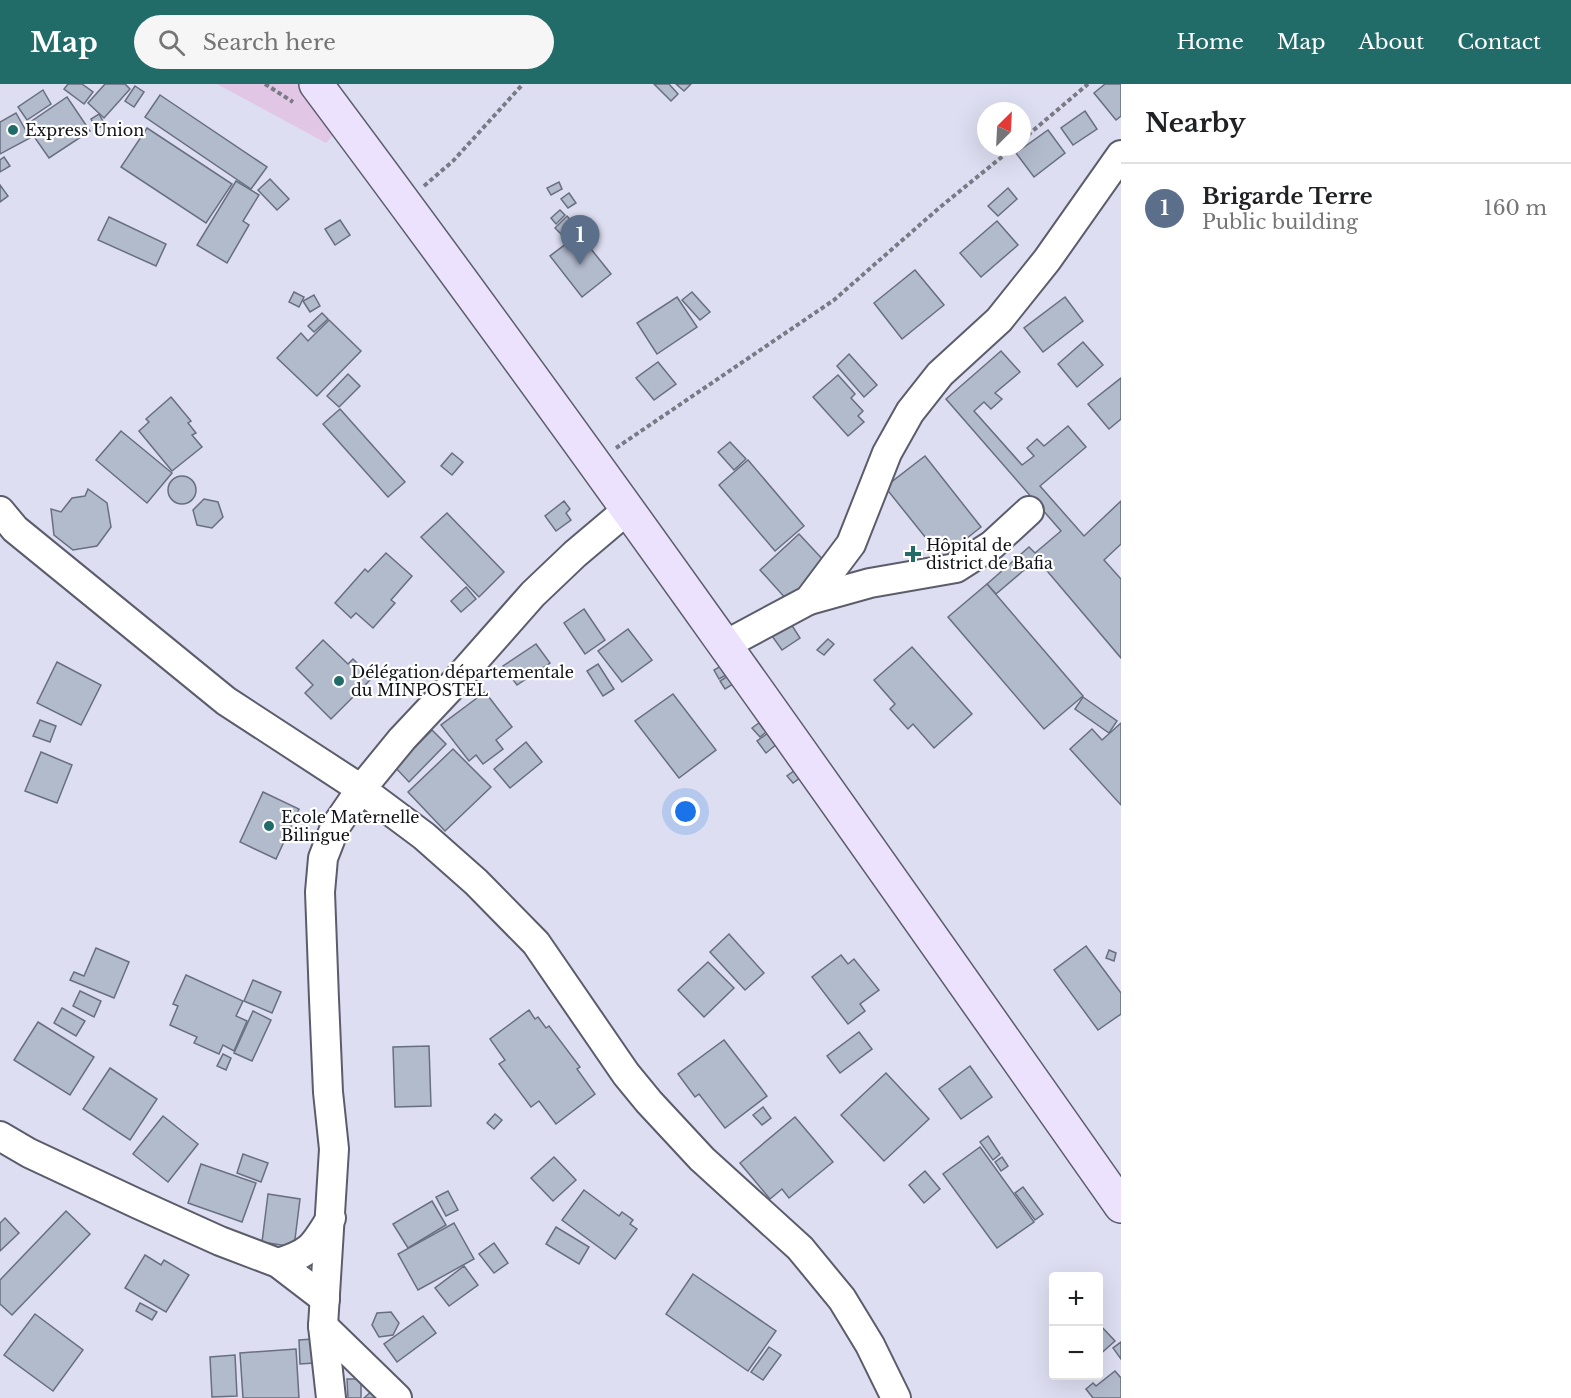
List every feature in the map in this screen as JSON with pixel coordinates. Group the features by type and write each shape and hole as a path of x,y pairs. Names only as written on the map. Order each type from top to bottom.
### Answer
{"main road":[{"path":"316,84 405,202 725,645 1121,1206"}],"street":[{"path":"809,600 851,544 888,453 910,412 940,374 999,320 1047,260 1121,155"},
{"path":"331,1398 324,1313 334,1149 328,1092 320,892 323,858 334,827 361,789 402,739 532,594 627,510"},
{"path":"0,511 15,529 226,701 361,789 424,836 476,882 536,943 626,1074 649,1102 702,1159 800,1248 842,1299 870,1345 896,1398"},
{"path":"725,645 809,600 870,583 956,568 992,544 1029,511"},
{"path":"0,1136 29,1153 128,1199 220,1241 278,1263 397,1398"},
{"path":"278,1263 312,1249 331,1218"}],"path":[{"path":"405,202 453,161 523,84"},
{"path":"1031,132 1088,84"},
{"path":"593,463 834,300 939,208 1003,156"}],"shaded area":[{"path":"217,84 303,84 338,130 326,143"}],"building":[{"path":"68,84 82,84 93,92 84,104 64,89"},
{"path":"105,84 125,84 130,89 104,118 88,103"},
{"path":"654,84 669,84 678,94 671,101"},
{"path":"676,84 691,84 684,91"},
{"path":"1105,84 1121,84 1121,116 1116,120 1094,93"},
{"path":"135,86 144,92 134,107 125,101"},
{"path":"43,90 51,104 27,120 18,107"},
{"path":"160,95 267,167 251,189 145,117"},
{"path":"67,97 90,131 49,158 26,125"},
{"path":"1085,111 1097,129 1073,145 1061,128"},
{"name":"Express Union","path":"16,113 30,138 0,154 0,122"},
{"path":"99,114 105,125 96,129 91,119"},
{"path":"147,128 232,184 206,223 121,167"},
{"path":"1048,130 1065,153 1034,177 1018,156 1031,156 1031,142"},
{"path":"4,157 10,166 0,172 0,160"},
{"path":"270,179 289,199 277,210 258,190"},
{"path":"236,181 259,195 243,221 249,225 227,263 197,245"},
{"path":"559,182 562,189 551,195 547,188"},
{"path":"0,185 8,196 0,202"},
{"path":"1008,188 1017,199 998,216 988,206"},
{"path":"569,193 576,203 568,208 561,199"},
{"path":"560,210 565,215 556,224 551,218"},
{"path":"567,216 573,223 561,234 555,228"},
{"path":"109,217 166,244 156,266 98,240"},
{"path":"340,220 350,235 335,245 325,229"},
{"path":"997,221 1018,245 981,277 960,253"},
{"path":"579,234 611,274 582,297 550,256"},
{"path":"915,270 944,305 902,339 874,303"},
{"path":"294,292 304,297 299,307 289,302"},
{"path":"692,292 710,312 700,320 682,300"},
{"path":"314,295 320,306 310,312 303,301"},
{"path":"677,297 697,327 657,354 637,323"},
{"path":"1065,297 1083,321 1043,352 1024,328"},
{"path":"322,313 328,319 314,332 308,326"},
{"path":"329,320 361,351 317,396 277,358 301,333 308,341"},
{"path":"1083,342 1103,365 1077,387 1058,364"},
{"path":"1001,351 1020,372 995,393 1002,399 991,409 984,402 974,411 1022,465 1034,456 1027,448 1037,439 1044,446 1068,426 1086,447 1040,486 1084,536 1121,501 1121,544 1104,560 1121,579 1121,658 1037,559 996,594 987,584 1029,547 1035,553 1061,531 946,399"},
{"path":"849,354 877,385 864,397 837,366"},
{"path":"658,362 676,384 654,400 636,378"},
{"path":"348,374 360,386 339,407 327,396"},
{"path":"838,375 855,394 851,398 863,411 858,416 864,422 848,436 813,397"},
{"path":"1121,378 1121,419 1109,429 1088,404"},
{"path":"171,397 191,421 188,423 196,433 192,435 202,447 172,471 139,431 149,422 146,419"},
{"path":"340,409 405,482 388,497 323,424"},
{"path":"121,431 172,473 147,503 96,460"},
{"path":"730,442 746,459 734,470 718,452"},
{"path":"452,453 463,462 452,475 441,466"},
{"path":"925,456 981,527 942,558 885,487"},
{"path":"748,460 804,526 775,551 719,485"},
{"path":"182,476 192,480 196,490 192,500 182,504 172,500 168,490 172,480"},
{"path":"88,489 107,503 111,527 97,546 73,550 54,535 51,509 61,512 72,498 85,496"},
{"path":"204,499 218,502 223,517 212,528 197,525 193,510"},
{"path":"564,501 570,509 566,513 571,520 556,531 545,516"},
{"path":"447,513 504,572 479,597 421,537"},
{"path":"799,534 827,564 788,601 760,570"},
{"path":"386,553 412,576 391,600 395,603 373,628 356,613 351,618 335,603 365,569 368,572"},
{"path":"987,584 1083,696 1044,729 948,617"},
{"path":"466,587 476,599 461,612 451,601"},
{"path":"584,609 605,640 585,654 564,623"},
{"path":"791,624 800,638 782,650 772,636"},
{"path":"628,629 652,660 622,682 598,651"},
{"path":"828,639 834,644 824,655 817,650"},
{"name":"Délégation départementale du MINPOSTEL","path":"323,640 348,664 353,659 372,678 331,719 305,693 313,685 296,668"},
{"path":"536,644 550,663 517,685 503,666"},
{"path":"912,647 972,714 934,748 913,724 908,729 890,709 895,704 874,680"},
{"path":"57,662 101,685 81,725 37,703"},
{"path":"598,664 614,689 603,696 587,671"},
{"path":"721,666 726,675 719,679 714,670"},
{"path":"728,676 733,684 725,689 720,681"},
{"path":"485,692 512,727 496,740 503,749 483,764 476,755 469,761 441,725"},
{"path":"673,694 716,750 679,778 635,721"},
{"path":"1083,697 1117,721 1109,733 1075,709"},
{"path":"40,720 56,726 50,742 33,736"},
{"path":"763,720 770,729 760,737 752,728"},
{"path":"1121,723 1121,805 1070,749 1092,729 1102,740"},
{"path":"432,730 446,744 409,782 395,767"},
{"path":"768,733 777,744 766,753 757,741"},
{"path":"526,742 542,762 510,788 494,769"},
{"path":"453,749 491,787 445,831 408,792"},
{"path":"41,752 72,765 57,803 25,791"},
{"path":"798,768 804,775 793,783 787,776"},
{"name":"Ecole Maternelle Bilingue","path":"263,792 299,809 276,859 240,842"},
{"path":"729,934 764,973 745,990 710,952"},
{"path":"1086,946 1121,993 1121,1014 1098,1030 1054,970"},
{"path":"96,948 129,962 114,998 70,980 74,972 84,976"},
{"path":"1109,950 1116,953 1114,961 1106,958"},
{"path":"841,955 848,964 854,959 879,990 860,1004 865,1011 848,1024 812,977"},
{"path":"708,962 734,988 704,1017 678,990"},
{"path":"186,975 243,1001 236,1016 247,1021 234,1051 223,1045 219,1054 194,1043 197,1037 170,1025 178,1006 173,1004"},
{"path":"253,980 281,992 272,1013 244,1001"},
{"path":"80,991 101,1001 94,1017 73,1006"},
{"path":"62,1008 85,1021 76,1036 54,1023"},
{"path":"529,1010 535,1019 538,1017 546,1028 549,1026 580,1067 577,1069 595,1094 556,1124 539,1101 531,1107 499,1064 505,1060 490,1039"},
{"path":"253,1011 271,1020 252,1061 234,1053"},
{"path":"38,1022 94,1057 70,1095 14,1060"},
{"path":"859,1032 872,1049 840,1073 827,1056"},
{"path":"724,1040 767,1096 725,1128 699,1094 695,1097 678,1074"},
{"path":"429,1046 431,1106 395,1107 393,1047"},
{"path":"223,1054 231,1058 226,1070 217,1066"},
{"path":"970,1066 992,1097 961,1119 939,1089"},
{"path":"110,1068 157,1099 130,1140 83,1109"},
{"path":"886,1073 929,1119 884,1161 841,1115"},
{"path":"763,1107 771,1118 762,1125 753,1115"},
{"path":"495,1114 502,1120 494,1129 487,1123"},
{"path":"163,1116 198,1144 168,1182 133,1154"},
{"path":"795,1117 833,1162 789,1198 782,1189 770,1199 740,1163"},
{"path":"988,1136 1000,1154 993,1160 980,1142"},
{"path":"980,1147 1034,1222 997,1248 943,1174"},
{"path":"243,1154 268,1163 261,1182 237,1173"},
{"path":"554,1157 576,1180 553,1201 531,1178"},
{"path":"1002,1157 1008,1166 1001,1171 995,1162"},
{"path":"201,1164 256,1183 242,1222 188,1203"},
{"path":"925,1171 940,1189 924,1203 909,1185"},
{"path":"1023,1187 1043,1214 1035,1220 1015,1193"},
{"path":"584,1190 619,1216 622,1212 633,1220 630,1224 637,1229 615,1259 562,1220"},
{"path":"448,1191 458,1210 446,1216 436,1197"},
{"path":"268,1194 300,1199 294,1247 262,1242"},
{"path":"432,1201 446,1225 408,1248 393,1224"},
{"path":"66,1211 90,1234 12,1315 0,1304 0,1280"},
{"path":"5,1218 19,1233 0,1251 0,1223"},
{"path":"454,1223 474,1259 418,1290 398,1254"},
{"path":"556,1227 589,1247 579,1264 546,1244"},
{"path":"494,1243 508,1263 494,1273 479,1254"},
{"path":"145,1255 161,1265 164,1260 189,1275 166,1312 125,1288"},
{"path":"464,1266 478,1285 449,1306 435,1288"},
{"path":"693,1274 776,1331 748,1371 666,1314"},
{"path":"140,1303 157,1312 152,1320 136,1311"},
{"path":"391,1312 399,1323 393,1335 379,1337 372,1325 377,1313"},
{"path":"35,1314 83,1350 53,1391 4,1355"},
{"path":"423,1316 436,1333 397,1362 384,1344"},
{"path":"1103,1328 1115,1341 1103,1352"},
{"path":"313,1339 314,1363 300,1364 299,1340"},
{"path":"1121,1342 1121,1359 1113,1348"},
{"path":"769,1347 781,1355 763,1380 751,1372"},
{"path":"296,1349 299,1398 243,1398 240,1353"},
{"path":"235,1355 237,1396 212,1397 210,1357"},
{"path":"1115,1371 1121,1378 1121,1398 1093,1398 1086,1389 1093,1383 1096,1386"},
{"path":"347,1379 361,1379 361,1398 348,1398"},
{"path":"375,1388 385,1398 364,1398"}],"place":[{"name":"Express Union","path":"13,130"},
{"name":"Brigarde Terre","path":"580,265"},
{"name":"Hôpital de district de Bafia","path":"913,554"},
{"name":"Délégation départementale du MINPOSTEL","path":"339,681"},
{"name":"Ecole Maternelle Bilingue","path":"269,826"}]}
